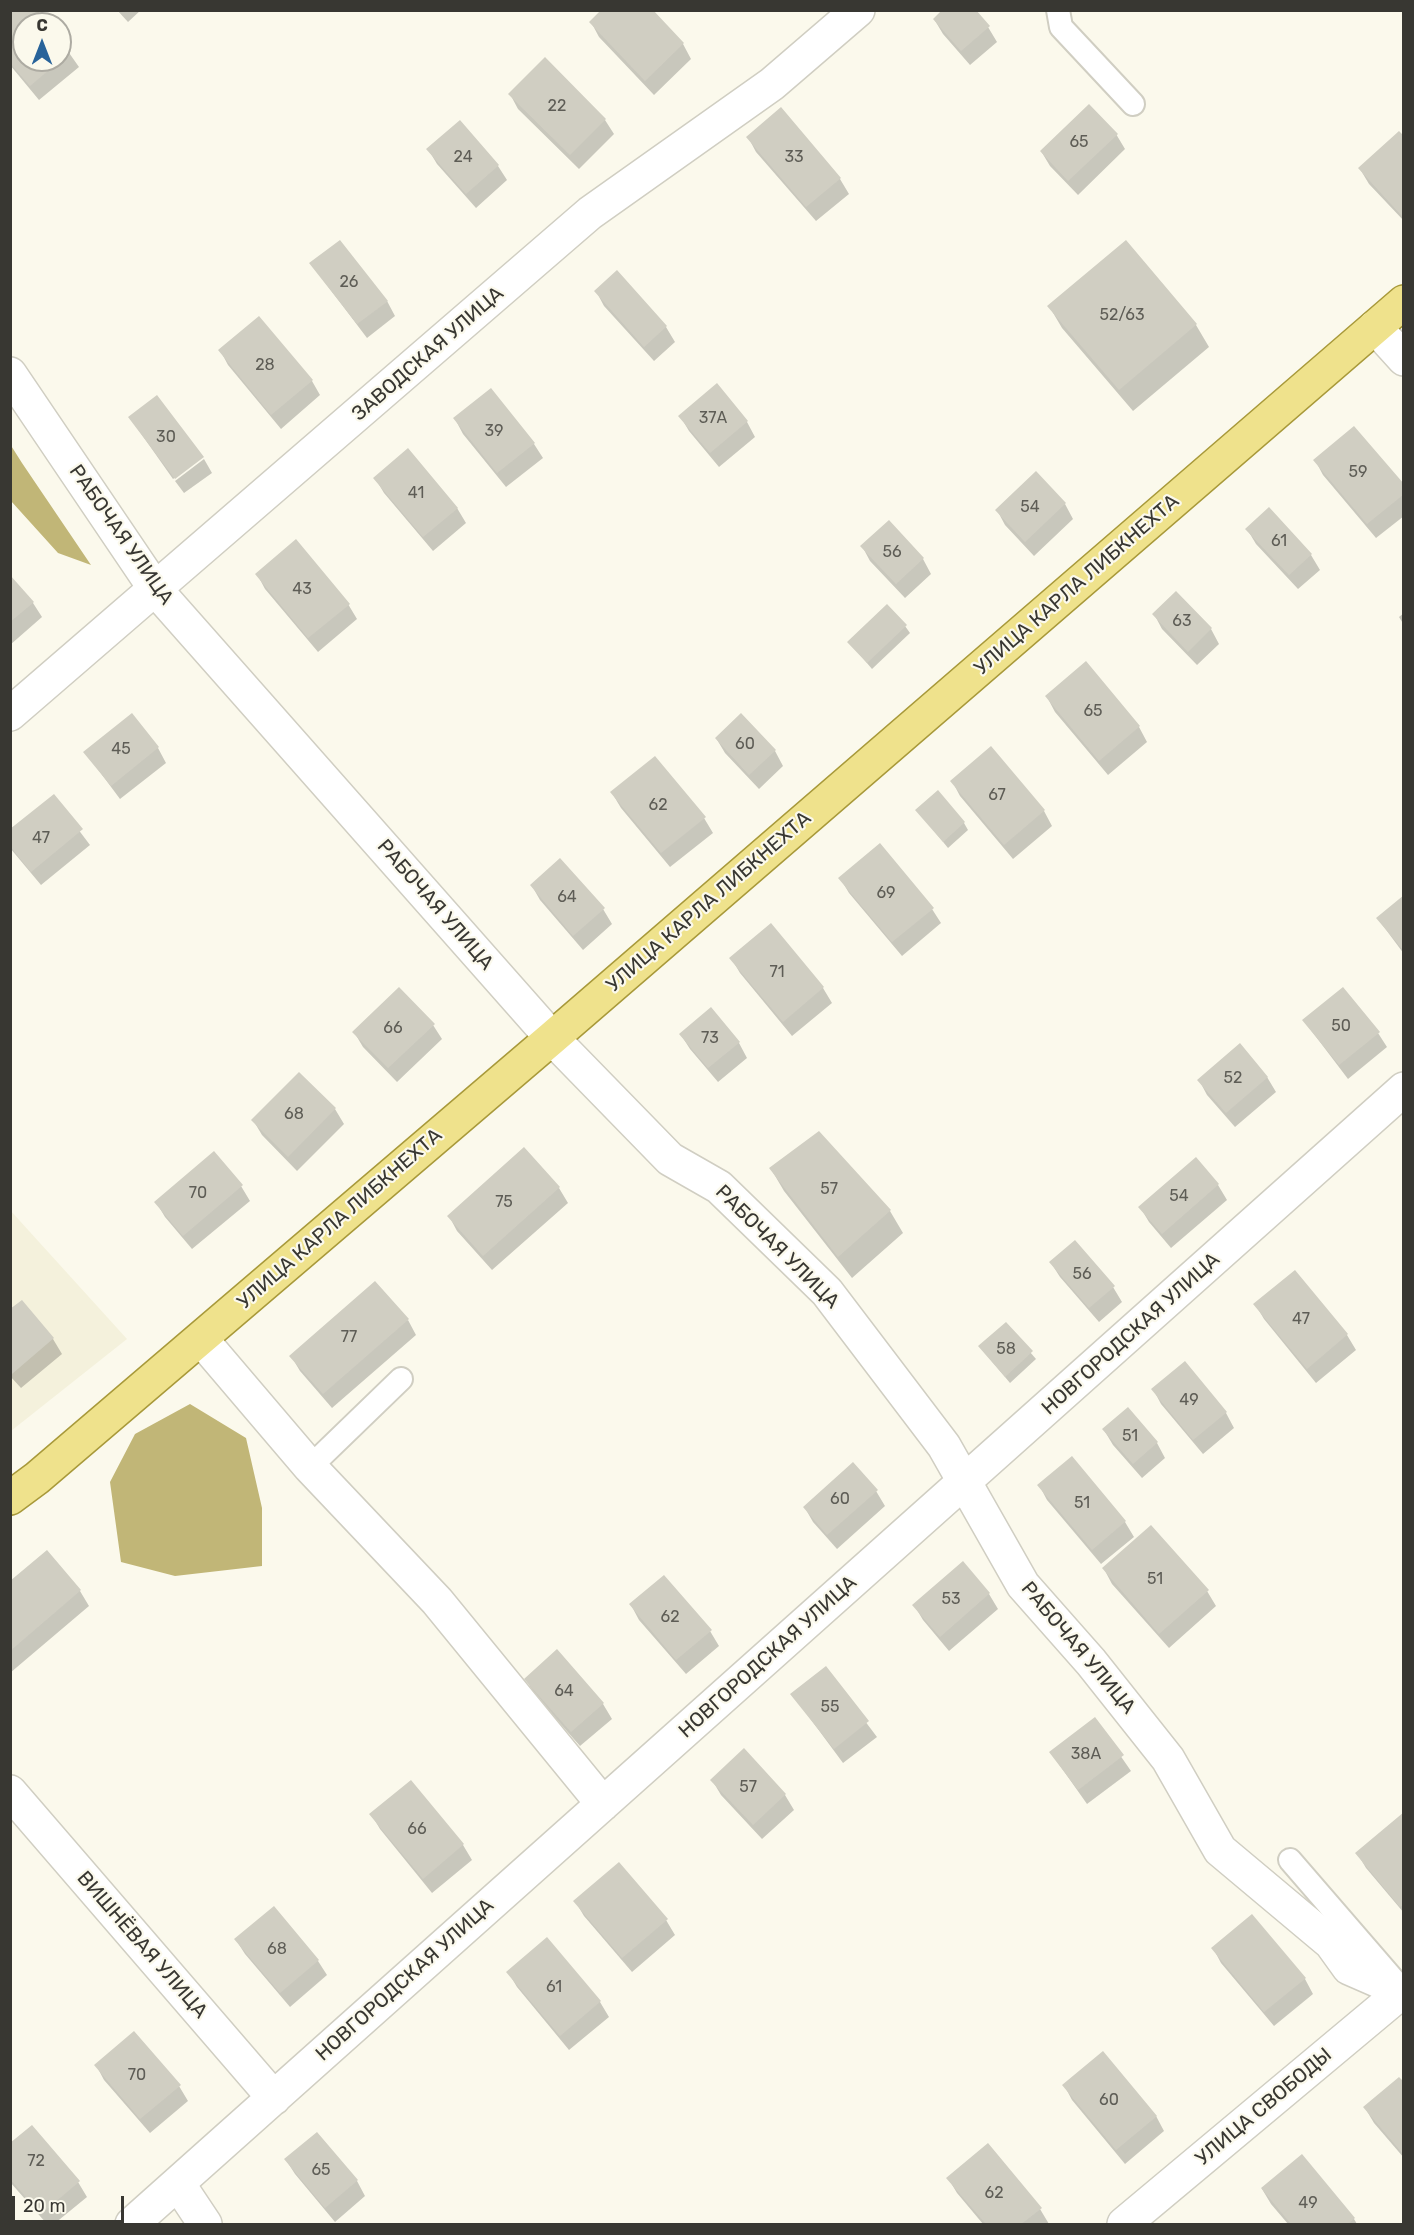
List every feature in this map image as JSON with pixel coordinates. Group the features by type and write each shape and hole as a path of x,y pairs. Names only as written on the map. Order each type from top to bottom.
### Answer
{"main road":[{"name":"УЛИЦА КАРЛА ЛИБКНЕХТА","path":"10,1498 37,1478 201,1339 552,1038 1404,302"}],"street":[{"name":"ЗАВОДСКАЯ УЛИЦА","path":"10,714 590,213 771,84 858,10"},
{"path":"1375,327 1404,359"},
{"name":"РАБОЧАЯ УЛИЦА","path":"10,374 156,590 552,1038 670,1159 719,1187 827,1292 944,1446 1023,1585 1091,1662 1168,1759 1220,1850 1331,1943 1349,1968 1403,1991"},
{"name":"НОВГОРОДСКАЯ УЛИЦА","path":"132,2224 179,2185 603,1804 966,1483 1404,1089"},
{"path":"201,1339 310,1467 437,1601 603,1804"},
{"name":"ВИШНЁВАЯ УЛИЦА","path":"10,1792 274,2098"},
{"name":"УЛИЦА СВОБОДЫ","path":"1124,2224 1403,1991"},
{"path":"179,2185 205,2224"}],"lane":[{"path":"1058,10 1061,27 1132,104"},
{"path":"310,1467 401,1379"},
{"path":"1290,1860 1403,1991"}],"shaded area":[{"path":"10,444 91,565 58,553 11,501"},
{"path":"10,1210 127,1339 11,1431 10,1431"},
{"path":"190,1404 246,1438 262,1508 262,1566 175,1576 121,1562 110,1482 135,1434"}],"building":[{"path":"10,10 37,10 39,12 12,12 12,65 10,63"},
{"path":"601,10 653,10 684,43 645,81 589,22"},
{"path":"942,10 976,10 990,26 961,51 933,19"},
{"path":"545,57 606,119 570,155 508,94"},
{"path":"18,72 46,72 30,86"},
{"path":"1089,104 1118,134 1068,181 1040,151"},
{"path":"781,107 841,178 806,207 746,137"},
{"path":"460,120 499,165 466,194 426,149"},
{"path":"1399,131 1404,136 1402,216 1358,168"},
{"path":"340,240 388,301 357,324 309,263"},
{"path":"1126,240 1197,324 1119,390 1047,306"},
{"path":"617,270 667,326 644,347 594,291"},
{"path":"259,316 313,380 271,415 218,350"},
{"path":"717,383 748,421 710,453 678,416"},
{"path":"491,388 535,443 497,473 453,418"},
{"path":"157,395 204,457 175,479 128,417"},
{"path":"1354,426 1404,484 1404,494 1367,524 1313,460"},
{"path":"408,448 458,508 423,537 373,478"},
{"path":"1036,471 1066,503 1025,542 995,510"},
{"path":"1269,507 1312,554 1289,575 1245,529"},
{"path":"889,520 924,558 896,584 860,546"},
{"path":"296,539 350,604 308,638 255,574"},
{"path":"10,575 34,602 10,622"},
{"path":"1176,591 1212,628 1188,652 1152,614"},
{"path":"887,604 907,625 867,663 847,642"},
{"path":"1086,661 1140,726 1099,761 1045,696"},
{"path":"132,713 159,747 111,786 83,752"},
{"path":"741,713 776,750 749,775 715,738"},
{"path":"991,746 1045,810 1004,845 950,781"},
{"path":"655,756 706,817 661,853 610,792"},
{"path":"938,790 965,822 943,842 915,810"},
{"path":"54,794 83,829 31,872 10,846 10,829"},
{"path":"880,843 934,908 892,942 838,878"},
{"path":"560,858 605,908 573,936 530,885"},
{"path":"1404,895 1404,951 1376,918"},
{"path":"771,923 824,987 783,1022 729,958"},
{"path":"399,987 435,1024 388,1068 352,1032"},
{"path":"1343,987 1380,1032 1339,1065 1302,1020"},
{"path":"711,1007 740,1042 708,1068 679,1034"},
{"path":"1240,1043 1268,1077 1226,1113 1197,1080"},
{"path":"299,1072 336,1108 288,1157 251,1120"},
{"path":"819,1131 891,1210 838,1257 769,1168"},
{"path":"524,1147 560,1187 483,1256 447,1216"},
{"path":"214,1151 243,1185 183,1236 154,1202"},
{"path":"1196,1157 1219,1184 1162,1234 1138,1207"},
{"path":"1075,1240 1115,1286 1089,1308 1049,1262"},
{"path":"1295,1270 1348,1334 1307,1369 1253,1304"},
{"path":"375,1281 409,1319 323,1394 289,1356"},
{"path":"22,1300 54,1338 12,1374 10,1309"},
{"path":"1006,1322 1033,1351 1005,1377 978,1346"},
{"path":"1185,1361 1227,1412 1193,1440 1151,1389"},
{"path":"1128,1407 1158,1442 1133,1464 1102,1429"},
{"path":"1072,1456 1126,1521 1092,1550 1037,1485"},
{"path":"853,1462 878,1490 827,1535 803,1507"},
{"path":"1151,1525 1209,1590 1159,1634 1102,1568"},
{"path":"47,1550 81,1590 10,1651 10,1581"},
{"path":"963,1561 990,1593 940,1637 912,1605"},
{"path":"664,1575 712,1630 676,1660 629,1604"},
{"path":"557,1649 604,1703 571,1732 524,1679"},
{"path":"826,1666 869,1721 834,1749 790,1694"},
{"path":"1095,1717 1124,1755 1078,1790 1049,1752"},
{"path":"744,1748 786,1794 753,1825 710,1780"},
{"path":"411,1780 464,1844 423,1879 369,1814"},
{"path":"1404,1812 1404,1904 1400,1907 1355,1853"},
{"path":"619,1862 668,1919 622,1958 573,1901"},
{"path":"274,1906 319,1960 280,1993 234,1939"},
{"path":"1252,1914 1306,1978 1264,2012 1211,1948"},
{"path":"547,1937 601,2001 560,2036 506,1972"},
{"path":"134,2031 181,2085 140,2119 94,2065"},
{"path":"1103,2051 1157,2116 1116,2150 1062,2085"},
{"path":"1399,2077 1404,2082 1404,2155 1363,2107"},
{"path":"32,2125 80,2181 41,2214 10,2179 10,2143"},
{"path":"317,2132 358,2180 325,2208 284,2159"},
{"path":"988,2143 1042,2208 1021,2224 986,2224 946,2178"},
{"path":"1302,2154 1355,2218 1348,2224 1291,2224 1261,2188"}]}
